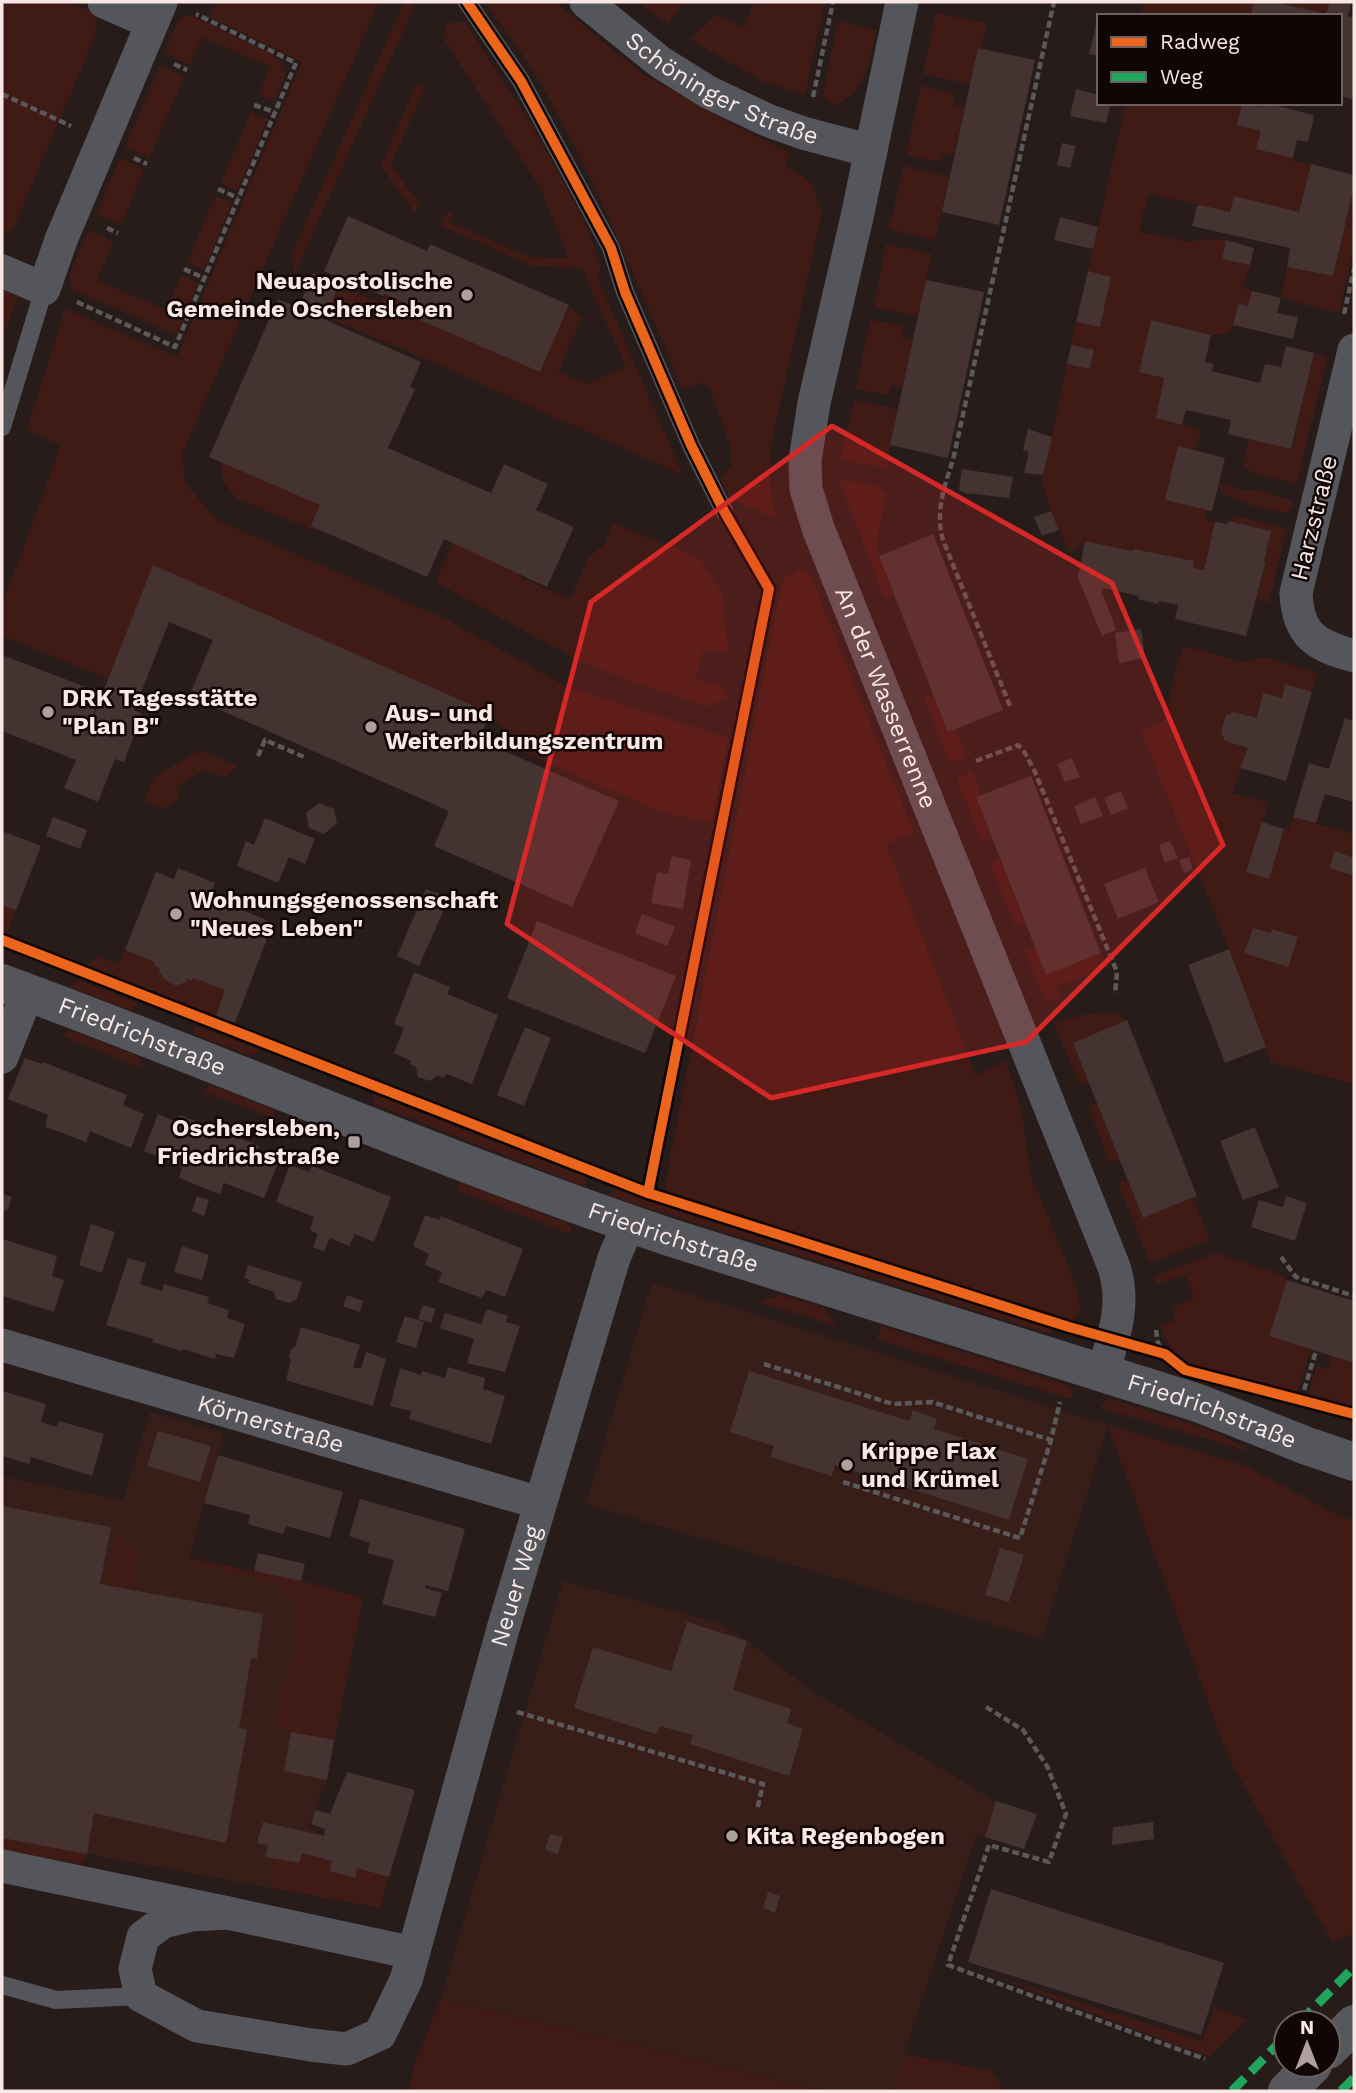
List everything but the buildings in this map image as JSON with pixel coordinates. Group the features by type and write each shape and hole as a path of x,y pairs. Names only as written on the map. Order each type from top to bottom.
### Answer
{"street":[{"path":"2,271 58,294 61,240 103,140 168,12 104,2"},
{"name":"Schöninger Straße","path":"586,2 660,62 708,92 767,120 803,133 871,151"},
{"name":"An der Wasserrenne","path":"902,2 814,403 806,460 806,489 818,528 1114,1268 1119,1286 1120,1307 1103,1373"},
{"name":"Harzstraße","path":"1354,350 1296,593 1297,612 1303,629 1317,642 1354,656"},
{"path":"2,1057 15,988"},
{"name":"Friedrichstraße","path":"15,988 364,1125 629,1223 1211,1408 1354,1462"},
{"name":"Neuer Weg","path":"141,1996 197,2026 311,2045 347,2049 380,2034 406,1980 540,1503 614,1258 629,1223"},
{"name":"Körnerstraße","path":"2,1345 540,1503"},
{"path":"2,1866 413,1953"},
{"path":"141,1996 135,1969 143,1937 163,1922 192,1915 228,1913"}],"lane":[{"path":"467,2 521,81 611,248 625,292 691,445 723,511"},
{"path":"2,427 58,294"},
{"path":"2,1985 56,2000 141,1996"}],"path":[{"path":"1010,706 943,540 940,511 1054,2"},
{"path":"58,294 175,347 296,63 168,12"},
{"path":"2,94 103,140"},
{"path":"254,105 275,112"},
{"path":"218,189 238,198"},
{"path":"184,269 204,278"},
{"path":"258,756 265,740 304,757"},
{"path":"976,761 1018,745 1025,753 1117,972 1115,994"},
{"path":"1282,1257 1296,1277 1354,1296"},
{"path":"1301,1400 1316,1352"},
{"path":"764,1364 893,1404 932,1402 1051,1440"},
{"path":"843,1482 1020,1538 1060,1402"},
{"path":"482,1702 763,1784 757,1810"},
{"path":"986,1707 1023,1730 1047,1766 1066,1814 1049,1862 989,1845 948,1965 1205,2059"}],"highlighted area":[{"path":"832,426 1112,583 1223,845 1026,1042 771,1098 507,924 591,602"}],"shaded area":[{"path":"2,2 68,2 95,13 96,34 13,229 2,236"},
{"path":"216,2 379,2 182,454 185,483 217,520 448,620 565,686 729,738 712,823 661,812 518,750 490,713 154,566 108,679 2,636 2,600 61,445 27,430 65,309 177,357 302,62 209,17"},
{"path":"404,2 416,2 294,275 292,254"},
{"path":"484,2 555,2 640,72 729,123 789,152 785,166 802,175 814,188 822,212 771,446 770,488 775,513 773,517 730,499 720,477 731,467 731,448 709,386 698,383 682,390 586,168 525,58"},
{"path":"639,2 684,2 668,25"},
{"path":"755,2 825,2 805,95 762,81 690,39 716,15 744,27"},
{"path":"1143,2 1254,2 1251,14 1142,14"},
{"path":"1275,2 1330,2 1326,14"},
{"path":"936,13 987,23 970,84 923,74"},
{"path":"184,15 195,17 278,57 286,74 274,101 259,94 270,67 202,37 190,65 164,53 177,23"},
{"path":"464,21 531,124 581,214 601,265 598,279 683,475 433,362 326,317 339,285 380,303 385,294 405,303 401,312 540,372 569,305 582,318 558,372 587,384 626,366 582,269 529,265 441,225 447,212 453,214 450,223 530,257 569,258 539,186 445,41 446,24"},
{"path":"838,21 876,31 868,66 860,85 845,100 833,106 823,95"},
{"path":"160,65 184,77 149,158 125,147"},
{"path":"416,84 425,88 391,164 412,195 421,200 415,213 381,166"},
{"path":"921,86 955,94 952,104 965,107 953,156 942,154 940,162 906,155"},
{"path":"1126,105 1242,105 1237,125 1261,131 1257,149 1311,164 1299,212 1235,196 1230,212 1149,194 1141,219 1140,232 1189,242 1205,239 1226,240 1222,259 1250,265 1243,287 1252,291 1248,306 1238,304 1229,333 1211,335 1152,320 1139,371 1164,378 1156,418 1202,430 1195,450 1165,500 1207,510 1204,519 1215,522 1204,570 1193,568 1194,561 1086,541 1070,554 1051,511 1042,482 1067,364 1089,369 1094,351 1071,345 1076,322 1100,327 1111,277 1088,271"},
{"path":"251,112 268,119 237,191 221,183"},
{"path":"120,158 144,170 121,225 96,213"},
{"path":"904,166 949,177 935,240 889,229"},
{"path":"1354,190 1354,247 1339,313 1281,298 1287,267 1333,276"},
{"path":"215,196 232,203 204,270 187,263"},
{"path":"89,230 113,242 97,280 166,310 181,275 198,283 177,335 71,289 70,273"},
{"path":"886,244 932,254 918,317 874,307"},
{"path":"2,281 9,284 18,296 2,338"},
{"path":"870,320 904,326 902,338 913,340 902,387 892,385 888,395 856,389"},
{"path":"1314,353 1327,357 1297,484 1253,473 1243,467 1249,439 1292,449"},
{"path":"854,400 897,409 888,468 840,460"},
{"path":"219,453 328,506 317,531 237,499 224,483"},
{"path":"839,481 880,487 886,495 877,541 879,556 894,595 885,599"},
{"path":"1218,484 1245,491 1252,489 1292,500 1292,506 1285,513 1254,506 1223,494"},
{"path":"1238,516 1286,529 1269,602 1256,600 1266,562 1264,561 1270,531 1228,521"},
{"path":"612,523 698,557 722,593 729,654 703,650 696,680 723,686 729,698 708,706 635,683 577,660 436,582 453,542 519,571 518,576 570,599 589,557 605,544"},
{"path":"800,568 807,571 811,577 914,832 886,844 976,1075 1006,1061 1021,1108 1030,1173 1077,1288 1080,1309 1073,1321 664,1191 780,591 783,580"},
{"path":"1184,646 1243,662 1265,657 1317,673 1312,692 1286,684 1282,698 1264,693 1257,718 1234,712 1226,715 1221,732 1225,741 1248,748 1232,793 1268,803 1247,872 1269,878 1284,829 1289,830 1293,817 1349,833 1354,831 1354,1084 1271,1062 1229,949 1141,731 1164,721","holes":["1253,928 1271,933 1273,929 1298,937 1244,953"]},
{"path":"933,694 956,729 967,757 950,763 924,697"},
{"path":"201,750 237,766 225,778 205,770 181,783 177,793 180,799 161,809 144,801 154,777"},
{"path":"972,771 981,795 976,798 991,837 981,841 957,778"},
{"path":"1000,860 1025,923 1016,928 990,864"},
{"path":"2,905 16,910 7,933 2,931"},
{"path":"1034,946 1101,953 1109,967 1056,987 1060,997 1047,1003 1024,950"},
{"path":"125,950 154,962 163,979 176,986 187,979 192,981 193,978 225,990 216,1016 87,966 96,957 119,964"},
{"path":"79,980 137,1003 132,1011 70,987"},
{"path":"1093,1013 1113,1013 1127,1020 1073,1043 1088,1082 1080,1085 1053,1022"},
{"path":"196,1026 259,1050 252,1056 193,1034"},
{"path":"69,1030 140,1057 141,1068 62,1036"},
{"path":"211,1085 274,1110 275,1119 203,1091"},
{"path":"372,1094 586,1177 586,1187 374,1104"},
{"path":"1097,1103 1119,1159 1110,1163 1088,1106"},
{"path":"1127,1180 1143,1218 1193,1198 1210,1240 1150,1263 1118,1183"},
{"path":"460,1182 571,1225 570,1234 457,1190"},
{"path":"617,1188 689,1215 1058,1330 1046,1333 609,1196"},
{"path":"1216,1253 1279,1274 1287,1280 1269,1336 1311,1349 1297,1393 1191,1364 1168,1344 1160,1326 1175,1320 1172,1307 1194,1298 1185,1275 1157,1284 1154,1276"},
{"name":"Krippe Flax und Krümel","path":"652,1282 1108,1425 1042,1639 586,1504"},
{"path":"782,1295 824,1308 836,1326 759,1302"},
{"path":"881,1326 1070,1386 1073,1400 877,1339"},
{"path":"1331,1356 1354,1363 1354,1407 1308,1395 1317,1366 1328,1369"},
{"path":"1109,1398 1211,1431 1251,1450 1100,1408"},
{"path":"150,1412 224,1433 189,1558 301,1581 363,1598 327,1780 308,1827 324,1836 304,1894 2,1838 2,1477 123,1500"},
{"path":"1108,1425 1243,1465 1354,1521 1354,1934 1332,1942 1228,1757"},
{"path":"117,1532 140,1553 131,1593 105,1588"},
{"path":"189,1558 301,1581 363,1598 334,1740 291,1732 274,1725 298,1636 299,1619 294,1603 281,1586 194,1564"},
{"name":"Kita Regenbogen","path":"563,1581 719,1623 747,1641 810,1690 996,1801 985,1837 976,1836 892,2091 825,2091 441,1999"},
{"path":"2,1838 87,1854 82,1864 2,1850"},
{"path":"302,1853 332,1861 330,1871 355,1877 357,1868 389,1877 380,1908 273,1888 271,1858 299,1863"},
{"path":"988,1974 1202,2041 1215,2007 1247,2020 1209,2057"},
{"path":"441,1999 825,2091 409,2091 414,2066"},
{"path":"903,2054 991,2071 1005,2091 892,2091"}],"marked path":[{"path":"1313,2009 1354,1967"},
{"path":"1232,2091 1272,2050"},
{"path":"1341,2091 1354,2078"}],"cycle path":[{"path":"467,2 521,81 611,248 625,292 691,445 724,511 769,589 648,1193"},
{"path":"2,940 648,1193 1069,1327 1165,1354 1185,1370 1354,1414"}],"place":[{"name":"Neuapostolische Gemeinde Oschersleben","path":"467,295"},
{"name":"DRK Tagesstätte \"Plan B\"","path":"48,712"},
{"name":"Aus- und Weiterbildungszentrum","path":"371,727"},
{"name":"Wohnungsgenossenschaft \"Neues Leben\"","path":"176,914"},
{"name":"Oschersleben, Friedrichstraße","path":"354,1142"},
{"name":"Krippe Flax und Krümel","path":"847,1465"},
{"name":"Kita Regenbogen","path":"732,1836"}]}
